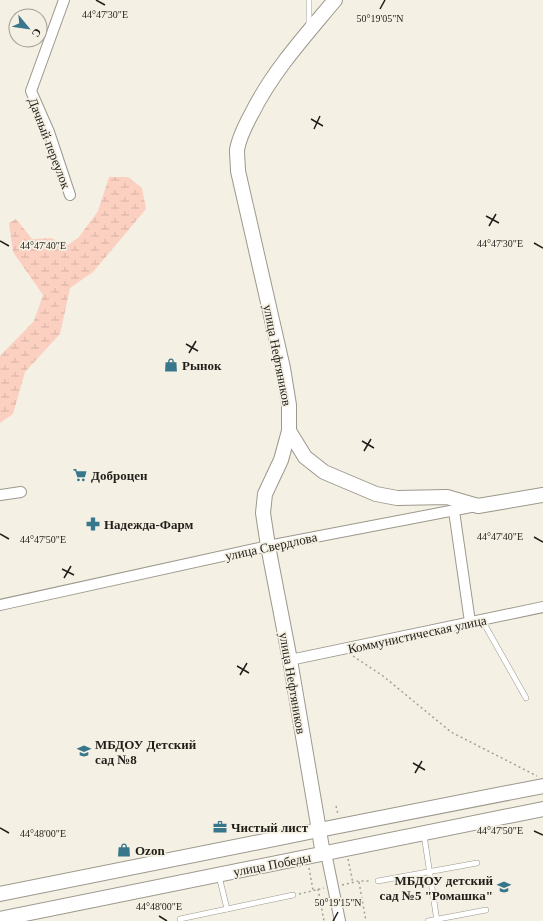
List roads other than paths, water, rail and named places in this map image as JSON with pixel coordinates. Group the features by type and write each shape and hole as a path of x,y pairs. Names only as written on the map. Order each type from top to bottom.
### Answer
{"street":[{"name":"Дачный переулок","path":"64,0 31,91 49,132 70,195"},
{"name":"улица Нефтяников","path":"324,854 263,513 265,494 281,460 289,430 289,405 283,368 238,171 238,150 244,128 257,102 276,74 335,0"},
{"path":"289,430 306,457 324,472 376,494 397,498 447,497 478,506"},
{"path":"0,495 21,492"},
{"name":"улица Свердлова","path":"0,605 268,546 543,495"},
{"path":"454,511 470,622"},
{"name":"Коммунистическая улица","path":"290,660 543,607"},
{"name":"улица Победы","path":"0,894 319,830 542,782"},
{"name":"улица Победы","path":"0,919 543,809"},
{"path":"324,854 340,921"}],"lane":[{"path":"309,0 309,31"},
{"path":"482,620 526,698"},
{"path":"424,834 437,920"},
{"path":"378,881 477,863"},
{"path":"218,875 227,909"},
{"path":"180,919 293,895"},
{"path":"428,921 486,910"}],"place":[{"name":"Рынок","path":"171,365"},
{"name":"Доброцен","path":"80,475"},
{"name":"Надежда-Фарм","path":"93,524"},
{"name":"МБДОУ Детский сад №8","path":"84,751"},
{"name":"Чистый лист","path":"220,827"},
{"name":"Ozon","path":"124,850"},
{"name":"МБДОУ детский сад №5 \"Ромашка\"","path":"504,887"}]}
